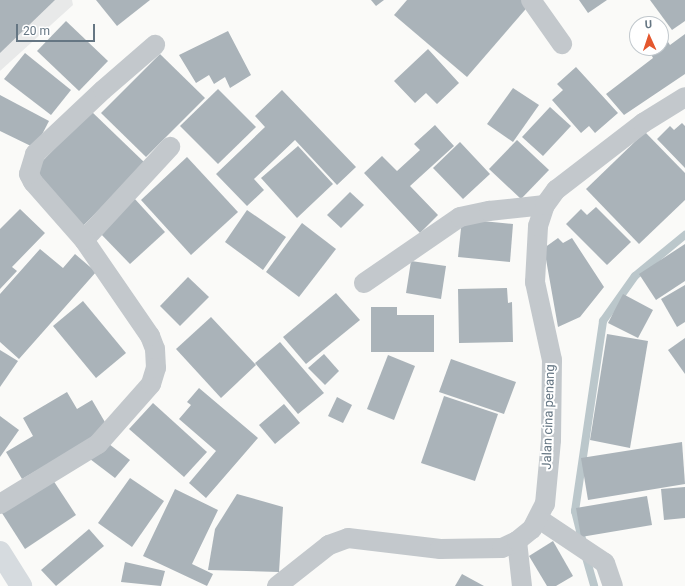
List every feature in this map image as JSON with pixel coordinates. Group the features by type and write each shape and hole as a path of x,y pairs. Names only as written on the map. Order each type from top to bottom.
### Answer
{"main road":[{"path":"0,552 21,586"}],"street":[{"path":"531,0 562,44"},
{"path":"0,504 98,444 151,384 156,368 155,349 150,336 84,240 33,182 30,164 35,154 102,90 155,45"},
{"name":"Jalan cina penang","path":"277,586 329,545 348,538 440,549 502,548 517,541 539,520 545,504 551,440 552,360 535,282 538,226 545,206 556,190 643,123 685,97"},
{"path":"84,240 170,147"},
{"path":"364,283 460,217 488,211 545,206"},
{"path":"539,520 605,563 613,586"},
{"path":"517,541 522,586"}],"shaded area":[{"path":"0,0 72,0 73,5 0,71"}],"building":[{"path":"0,0 55,0 0,53"},
{"path":"96,0 150,0 117,26"},
{"path":"371,0 384,0 376,6"},
{"path":"407,0 528,0 531,3 467,77 394,15"},
{"path":"579,0 607,0 588,13"},
{"path":"650,0 685,0 685,21 672,30 669,26 669,16 662,16"},
{"path":"66,21 108,61 79,91 37,51"},
{"path":"228,31 251,75 230,88 225,77 214,84 209,75 196,83 179,55"},
{"path":"685,34 685,74 624,115 606,94 653,58 652,56 669,56 669,43 670,45"},
{"path":"428,49 459,83 437,104 426,93 415,103 394,81"},
{"path":"25,53 71,90 51,115 4,79"},
{"path":"160,54 205,98 146,157 101,113"},
{"path":"576,67 618,113 595,133 589,126 581,133 552,100 563,90 557,84"},
{"path":"513,88 539,105 513,142 487,124"},
{"path":"218,89 256,127 218,164 180,126"},
{"path":"282,90 356,167 337,185 295,140 254,179 264,190 247,206 216,174 265,127 255,116"},
{"path":"0,95 49,121 35,148 0,131"},
{"path":"550,107 571,126 543,156 522,137"},
{"path":"91,111 145,163 83,226 29,175"},
{"path":"682,123 685,126 685,168 657,139 670,126 674,130"},
{"path":"435,125 454,146 410,186 438,215 420,233 364,173 382,156 397,171 420,150 414,144"},
{"path":"645,132 685,173 685,200 639,244 586,189"},
{"path":"517,140 549,170 521,199 489,169"},
{"path":"460,142 490,174 463,199 433,168"},
{"path":"298,146 333,184 297,218 261,178"},
{"path":"187,157 238,212 191,255 141,200"},
{"path":"350,192 364,205 341,228 327,215"},
{"path":"134,198 165,232 130,264 98,231"},
{"path":"596,207 631,242 607,265 566,224 581,209 587,215"},
{"path":"20,209 45,233 12,267 17,271 0,289 0,229"},
{"path":"247,210 286,237 263,270 225,242"},
{"path":"462,219 513,224 510,262 458,257"},
{"path":"302,223 336,249 299,297 266,272"},
{"path":"558,238 563,243 572,238 604,287 580,317 558,327 544,248"},
{"path":"685,244 685,281 656,300 639,274"},
{"path":"40,249 63,268 75,254 96,272 19,359 0,342 0,294"},
{"path":"411,261 446,266 441,299 406,293"},
{"path":"188,277 209,297 180,326 160,306"},
{"path":"685,285 685,322 677,327 661,299"},
{"path":"507,288 508,303 512,302 513,342 459,343 458,289"},
{"path":"336,293 360,320 306,364 283,337"},
{"path":"623,294 653,310 638,338 608,323"},
{"path":"83,301 126,353 96,378 53,326"},
{"path":"371,307 397,307 397,315 434,315 434,352 371,352"},
{"path":"211,317 256,365 221,398 176,349"},
{"path":"607,334 648,341 630,448 590,440"},
{"path":"685,338 685,374 668,350"},
{"path":"280,342 324,393 298,414 255,363"},
{"path":"0,350 18,361 0,387"},
{"path":"324,354 339,371 325,385 308,368"},
{"path":"388,355 415,366 394,420 367,409"},
{"path":"451,359 516,382 504,414 439,392"},
{"path":"199,388 258,438 206,498 189,483 216,451 179,419 191,405 187,402"},
{"path":"67,392 77,409 92,400 109,429 22,479 6,452 33,436 23,418"},
{"path":"444,396 498,414 475,481 421,463"},
{"path":"337,397 352,405 343,423 328,416"},
{"path":"153,403 207,452 184,477 129,429"},
{"path":"284,404 300,423 275,444 259,425"},
{"path":"0,416 19,430 0,457"},
{"path":"105,441 130,460 115,478 90,459"},
{"path":"682,442 685,484 588,500 581,458"},
{"path":"51,477 76,515 25,549 0,510"},
{"path":"130,478 164,501 132,547 98,523"},
{"path":"685,487 685,518 664,520 661,489"},
{"path":"175,489 218,510 192,564 213,574 207,586 143,556"},
{"path":"237,494 283,507 279,572 208,570 215,529"},
{"path":"647,496 652,525 581,537 576,508"},
{"path":"89,529 104,546 56,586 41,570"},
{"path":"553,541 573,576 556,586 547,586 529,556"},
{"path":"125,562 165,571 161,586 121,582"},
{"path":"462,574 484,586 455,586"}],"waterway":[{"path":"583,543 575,511 603,321 635,276 685,235"},
{"path":"585,554 594,586"}]}
